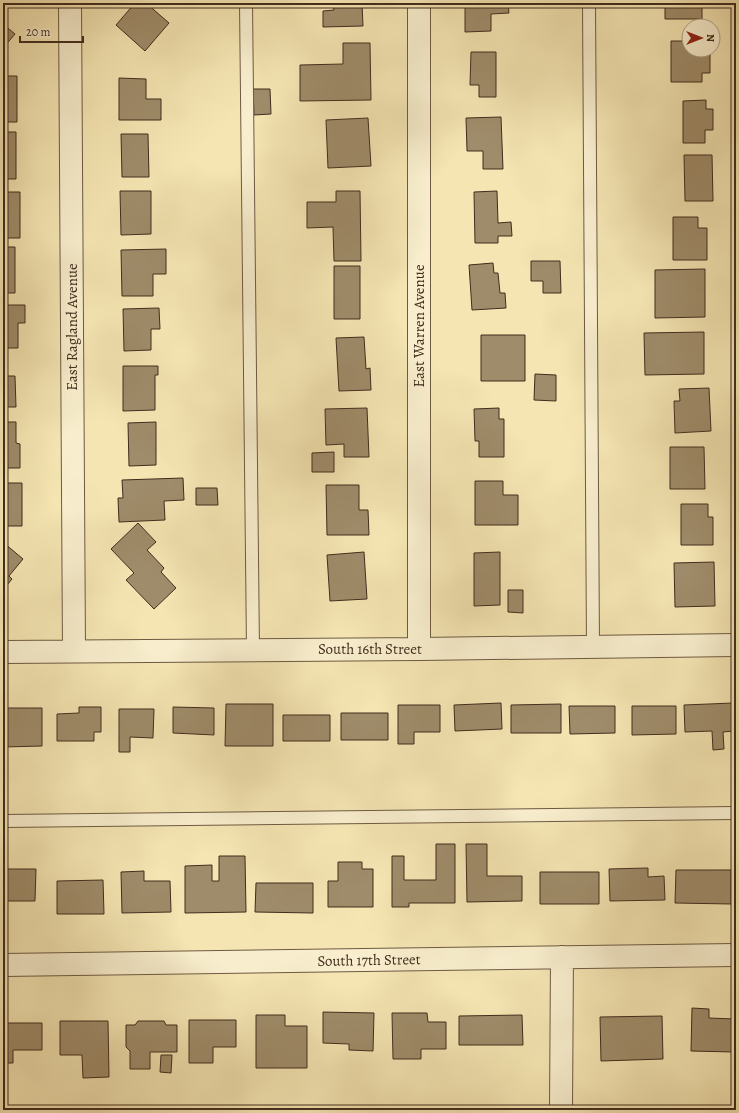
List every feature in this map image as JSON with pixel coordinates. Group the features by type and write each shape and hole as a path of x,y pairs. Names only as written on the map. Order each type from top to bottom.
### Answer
{"street":[{"name":"East Ragland Avenue","path":"70,3 74,651"},
{"name":"East Warren Avenue","path":"419,3 419,649"},
{"name":"South 16th Street","path":"3,652 736,645"},
{"name":"South 17th Street","path":"3,965 736,955"},
{"path":"561,1110 562,957"}],"lane":[{"path":"246,3 253,650"},
{"path":"589,3 593,647"},
{"path":"3,821 736,813"}],"building":[{"path":"135,3 146,3 169,23 145,51 116,25"},
{"path":"333,3 362,3 363,26 323,27 323,11 334,10"},
{"path":"465,3 508,3 509,13 491,14 491,31 465,32"},
{"path":"665,3 702,3 702,18 665,19"},
{"path":"3,24 15,34 3,48"},
{"path":"671,41 681,41 681,58 710,58 710,73 702,73 702,82 671,82"},
{"path":"343,43 370,43 371,100 300,101 300,65 343,64"},
{"path":"471,52 496,52 496,97 479,97 479,85 470,85"},
{"path":"3,76 17,76 17,122 3,122"},
{"path":"119,78 146,79 146,99 161,99 161,120 119,120"},
{"path":"253,89 270,89 271,114 254,115"},
{"path":"706,100 706,109 713,109 713,130 705,130 705,143 683,143 683,101"},
{"path":"501,117 503,169 483,169 483,151 467,151 466,118"},
{"path":"368,118 371,166 328,168 326,120"},
{"path":"3,132 16,132 16,179 3,179"},
{"path":"121,134 148,134 149,177 122,177"},
{"path":"684,155 712,155 713,201 685,201"},
{"path":"120,191 151,191 151,234 121,235"},
{"path":"336,191 360,191 361,261 334,261 333,227 307,228 307,202 336,202"},
{"path":"497,191 498,223 511,222 512,236 498,236 498,243 475,243 474,192"},
{"path":"3,192 20,192 20,238 3,238"},
{"path":"673,217 698,217 698,228 707,228 707,260 673,260"},
{"path":"3,247 15,247 15,293 3,293"},
{"path":"166,249 166,274 153,274 153,296 122,296 121,250"},
{"path":"531,261 560,261 561,293 543,293 543,281 531,281"},
{"path":"493,263 494,273 498,273 500,293 505,293 506,308 472,310 469,265"},
{"path":"334,266 360,266 360,319 334,319"},
{"path":"705,269 705,317 655,318 655,270"},
{"path":"3,305 25,305 25,323 18,323 18,348 3,348"},
{"path":"159,308 160,329 151,329 151,350 124,351 123,309"},
{"path":"704,332 704,374 645,375 644,333"},
{"path":"481,335 525,335 525,381 481,381"},
{"path":"364,337 366,369 370,368 371,390 339,391 336,338"},
{"path":"3,362 7,362 7,376 15,376 16,407 3,407"},
{"path":"123,366 158,366 158,375 155,375 155,410 123,411"},
{"path":"535,374 556,375 556,401 534,400"},
{"path":"709,388 711,431 675,433 674,401 680,401 679,389"},
{"path":"367,408 369,457 344,457 344,444 326,445 325,409"},
{"path":"499,408 499,419 504,419 504,457 479,457 479,441 475,441 474,409"},
{"path":"3,422 16,422 16,443 20,444 20,468 3,468"},
{"path":"156,422 156,465 129,466 128,423"},
{"path":"670,447 704,447 705,489 670,489"},
{"path":"334,452 334,472 312,472 312,453"},
{"path":"183,478 184,500 164,501 165,520 119,522 118,498 123,498 122,480"},
{"path":"475,481 503,481 503,495 518,495 518,525 475,525"},
{"path":"3,483 22,483 22,526 3,526"},
{"path":"326,485 359,485 359,510 368,510 369,535 327,535"},
{"path":"196,488 217,488 218,505 196,505"},
{"path":"681,504 708,504 708,517 713,517 713,545 681,545"},
{"path":"138,523 156,542 147,550 164,568 161,572 176,588 154,609 126,580 134,573 111,549"},
{"path":"4,543 23,559 9,576 12,579 3,590 3,544"},
{"path":"364,552 367,599 330,601 327,555"},
{"path":"500,552 500,605 474,606 474,553"},
{"path":"714,562 715,606 675,607 674,563"},
{"path":"508,590 523,590 523,613 508,612"},
{"path":"501,703 502,729 455,731 454,705"},
{"path":"733,703 734,731 723,732 724,749 713,750 712,731 685,732 684,705"},
{"path":"226,704 273,704 273,746 225,746"},
{"path":"561,704 561,733 511,733 511,705"},
{"path":"398,705 440,705 440,732 414,732 414,744 398,744"},
{"path":"569,706 615,706 615,733 570,734"},
{"path":"632,706 676,706 676,734 632,735"},
{"path":"79,707 101,707 101,732 94,732 94,741 57,741 57,714 79,713"},
{"path":"173,707 214,708 214,735 173,733"},
{"path":"3,708 42,708 42,746 3,747"},
{"path":"119,709 154,709 153,738 130,737 130,752 119,752"},
{"path":"341,713 388,713 388,740 341,740"},
{"path":"283,715 330,715 330,741 283,741"},
{"path":"436,844 455,844 455,903 409,903 409,907 392,907 392,856 404,856 404,880 436,880"},
{"path":"466,844 487,844 487,876 522,876 522,901 467,902"},
{"path":"219,856 245,856 246,912 185,913 185,866 212,865 212,881 219,881"},
{"path":"338,862 362,862 362,869 373,869 373,907 328,907 328,881 338,881"},
{"path":"648,868 648,877 664,876 665,900 610,901 609,869"},
{"path":"3,869 36,869 35,901 3,901"},
{"path":"676,870 731,870 731,904 675,903"},
{"path":"144,871 144,881 170,881 171,912 122,913 121,872"},
{"path":"540,872 599,872 599,904 540,904"},
{"path":"103,880 104,914 57,914 57,881"},
{"path":"256,883 313,883 313,913 255,912"},
{"path":"692,1008 709,1009 709,1018 735,1019 734,1052 691,1051"},
{"path":"323,1012 374,1013 373,1051 349,1050 349,1044 323,1043"},
{"path":"392,1013 427,1013 428,1022 446,1022 446,1049 421,1049 421,1059 393,1059"},
{"path":"256,1015 285,1015 285,1026 307,1026 307,1068 256,1068"},
{"path":"522,1015 523,1045 459,1045 459,1016"},
{"path":"662,1016 663,1059 601,1061 600,1017"},
{"path":"189,1020 236,1020 236,1047 213,1047 213,1063 189,1063"},
{"path":"60,1021 108,1021 109,1077 83,1078 82,1055 60,1055"},
{"path":"138,1021 164,1021 166,1025 177,1025 177,1052 150,1052 150,1069 130,1069 130,1051 126,1047 126,1025 135,1025"},
{"path":"3,1023 42,1023 42,1050 13,1050 13,1063 3,1063"},
{"path":"161,1055 172,1055 171,1073 160,1072"}]}
